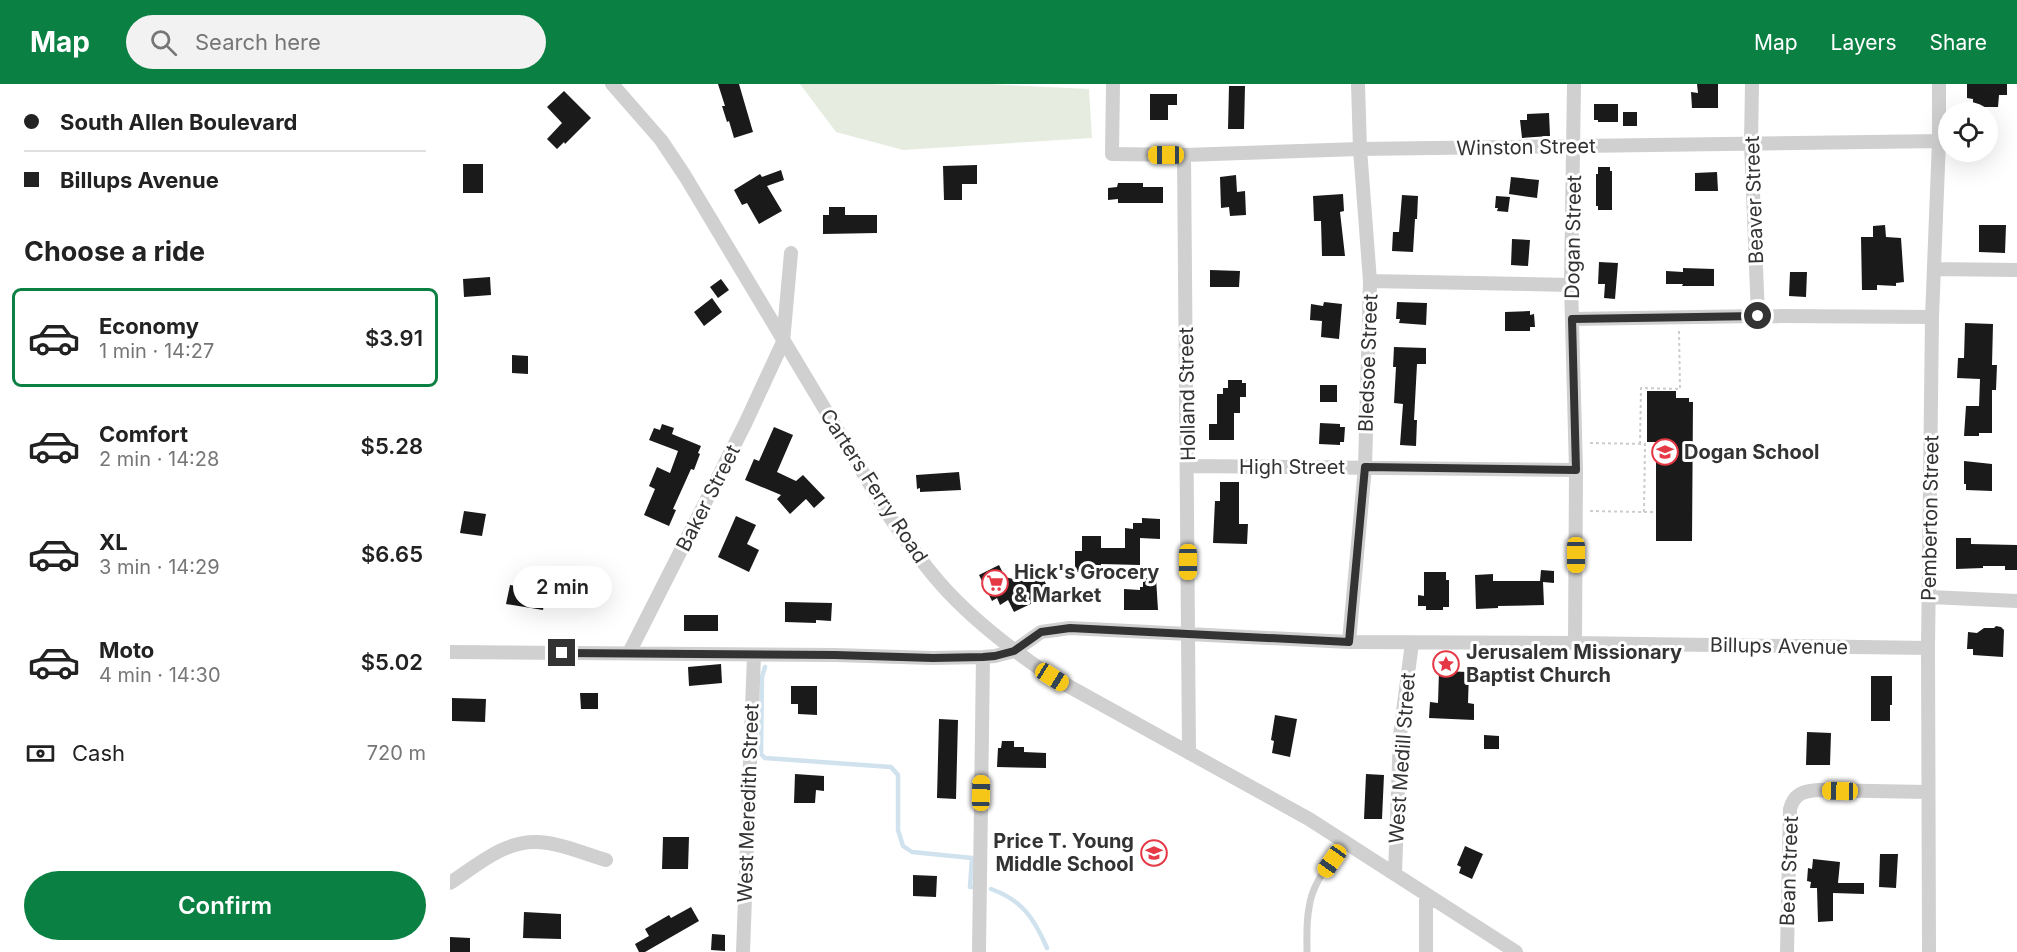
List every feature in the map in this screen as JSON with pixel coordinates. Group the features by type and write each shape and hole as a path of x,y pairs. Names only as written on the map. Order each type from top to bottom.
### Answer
{"street":[{"name":"Carters Ferry Road","path":"612,84 661,140 685,176 876,496 940,584 1014,651 1073,690 1309,819 1516,952"},
{"name":"Winston Street","path":"1113,84 1112,154 1184,155 1938,141"},
{"name":"Bledsoe Street","path":"1349,642 1365,467 1370,281 1360,150 1358,84"},
{"name":"Dogan Street","path":"1574,84 1570,285 1576,470 1575,643"},
{"name":"Beaver Street","path":"1752,84 1751,143 1758,316"},
{"name":"Pemberton Street","path":"1939,84 1939,102"},
{"name":"Holland Street","path":"1184,155 1189,753"},
{"name":"Pemberton Street","path":"1929,952 1928,648 1932,317 1938,162"},
{"path":"783,342 791,253"},
{"path":"1934,269 2017,270"},
{"path":"1370,281 1570,285"},
{"path":"1572,319 1758,316 1932,317"},
{"name":"Baker Street","path":"629,653 740,434 783,342"},
{"name":"High Street","path":"1188,466 1576,470"},
{"path":"1930,597 2017,601"},
{"name":"Billups Avenue","path":"450,652 983,657 1014,651 1041,632 1056,629 1188,633 1349,642 1928,648"},
{"name":"West Medill Street","path":"1395,873 1400,735 1412,643"},
{"name":"West Meredith Street","path":"743,952 754,655"},
{"path":"979,952 983,657"},
{"name":"Bean Street","path":"1786,952 1792,801 1800,793 1818,790 1927,792"},
{"path":"450,882 499,851 521,843 551,844 606,860"},
{"path":"1426,894 1426,952"}],"lane":[{"path":"1307,952 1308,909 1313,892 1318,880 1346,841"}],"path":[{"path":"1640,444 1641,388 1680,389 1679,318"},
{"path":"1575,443 1646,444 1644,512"},
{"path":"1576,511 1655,512"}],"shaded area":[{"path":"800,84 986,84 1089,89 1092,138 903,150 836,132"}],"building":[{"path":"718,84 739,84 753,132 734,138 722,106 725,106"},
{"path":"1697,84 1718,84 1718,108 1692,108 1691,92 1698,93"},
{"path":"1967,84 2007,84 2007,95 1999,95 1998,107 1998,102 1973,102 1973,99 1967,98"},
{"path":"1229,86 1245,86 1244,129 1228,129"},
{"path":"564,91 591,118 557,149 547,139 562,123 547,107"},
{"path":"1150,94 1177,94 1177,105 1168,105 1168,120 1150,120"},
{"path":"1594,104 1618,104 1618,122 1594,120"},
{"path":"1623,112 1637,112 1637,126 1623,126"},
{"path":"1549,113 1550,136 1522,138 1520,120 1527,120 1527,114"},
{"path":"463,164 483,164 483,193 463,193"},
{"path":"977,165 977,184 962,184 962,200 944,200 943,166"},
{"path":"1598,167 1610,167 1612,171 1612,210 1598,210 1596,206"},
{"path":"781,170 784,180 767,186 782,211 759,224 747,203 742,205 734,190 760,174 762,177"},
{"path":"1717,172 1718,191 1695,191 1695,173"},
{"path":"1236,175 1237,192 1245,191 1246,215 1230,216 1229,207 1221,208 1220,177"},
{"path":"1511,177 1539,180 1537,198 1509,194"},
{"path":"1118,183 1143,183 1143,187 1163,187 1163,203 1118,203 1118,199 1108,200 1108,188 1117,187"},
{"path":"1343,194 1344,211 1340,212 1345,256 1322,256 1321,221 1314,221 1313,196"},
{"path":"1402,195 1418,196 1413,252 1392,251 1393,232 1399,232"},
{"path":"1496,196 1510,197 1508,212 1497,211"},
{"path":"829,207 845,207 845,215 877,215 877,233 823,234 823,215 829,215"},
{"path":"1885,225 1886,237 1901,238 1904,282 1896,283 1896,286 1877,285 1877,290 1862,290 1861,237 1873,237 1873,226"},
{"path":"1979,225 2006,225 2005,253 1979,252"},
{"path":"1512,239 1530,240 1528,266 1511,265"},
{"path":"1599,262 1618,263 1615,299 1604,298 1605,284 1598,284"},
{"path":"1683,268 1714,269 1714,286 1666,284 1666,271 1683,272"},
{"path":"1210,270 1240,271 1239,287 1210,287"},
{"path":"1790,272 1807,272 1806,297 1789,296"},
{"path":"490,277 491,295 464,297 463,279"},
{"path":"721,279 729,290 718,298 710,287"},
{"path":"712,298 722,312 704,326 694,312"},
{"path":"1324,302 1342,304 1339,339 1321,337 1322,321 1310,320 1311,304 1323,306"},
{"path":"1397,302 1427,303 1426,325 1399,323 1400,319 1396,319"},
{"path":"1530,311 1530,315 1534,314 1535,327 1530,327 1530,331 1505,331 1505,312"},
{"path":"1965,323 1993,324 1992,365 1997,365 1996,390 1992,390 1992,433 1979,433 1979,436 1964,436 1966,406 1979,406 1980,379 1957,378 1958,358 1964,358"},
{"path":"1394,347 1426,348 1426,364 1417,364 1414,420 1417,420 1416,446 1400,445 1403,404 1394,403 1396,367 1393,367"},
{"path":"512,355 528,356 528,374 512,373"},
{"path":"1228,380 1242,380 1242,383 1246,383 1246,397 1240,397 1240,413 1234,413 1234,440 1209,440 1209,424 1217,424 1217,394 1223,394 1223,388 1228,388"},
{"path":"1320,385 1337,385 1337,402 1320,402"},
{"path":"1647,391 1676,391 1676,398 1689,398 1689,402 1693,402 1692,541 1656,541 1656,442 1647,442"},
{"path":"1320,423 1340,424 1340,427 1345,427 1344,442 1340,442 1340,445 1319,444"},
{"path":"662,424 674,428 672,434 701,446 694,470 691,469 673,509 676,510 669,526 644,515 655,489 649,486 657,467 670,473 678,451 649,440 654,428 660,430"},
{"path":"774,427 793,435 777,472 796,481 803,475 825,498 814,508 806,499 790,514 777,499 781,495 745,480 754,459 759,461"},
{"path":"1964,461 1992,464 1992,491 1966,490"},
{"path":"959,472 961,490 920,492 920,488 917,489 916,475"},
{"path":"1220,482 1239,482 1239,524 1248,524 1247,544 1213,543 1215,501 1220,501"},
{"path":"464,511 486,514 482,536 460,533"},
{"path":"736,516 756,525 747,544 759,550 749,572 718,557"},
{"path":"1142,518 1160,519 1160,539 1140,538 1140,565 1101,564 1101,577 1082,577 1082,572 1075,572 1075,551 1082,551 1082,536 1101,536 1101,548 1125,548 1125,528 1133,529 1133,523 1142,523"},
{"path":"1956,538 1971,538 1971,544 2017,545 2017,570 2005,570 2005,566 1956,569"},
{"path":"999,565 1005,577 1021,581 1028,577 1031,582 1042,576 1051,594 1014,612 1008,600 1000,605 997,598 992,601 979,575"},
{"path":"1541,570 1554,571 1554,583 1543,582 1544,605 1476,609 1475,575 1493,574 1493,581 1540,581"},
{"path":"1424,572 1446,572 1446,580 1449,580 1449,607 1443,607 1443,610 1426,610 1426,606 1418,606 1418,595 1424,596"},
{"path":"1143,578 1156,578 1158,610 1124,610 1124,589 1140,590 1140,587 1143,587"},
{"path":"510,585 546,591 543,610 506,604"},
{"path":"785,602 832,603 831,621 785,622"},
{"path":"684,615 718,615 718,631 684,631"},
{"path":"1996,626 2004,630 2003,657 1973,655 1973,649 1967,649 1968,632 1977,633 1984,628"},
{"path":"721,664 722,683 689,686 688,667"},
{"path":"1439,671 1469,672 1468,703 1474,704 1474,720 1429,718 1430,702 1438,703"},
{"path":"1871,676 1892,676 1890,721 1871,721"},
{"path":"791,686 817,686 817,715 798,714 798,704 791,704"},
{"path":"580,693 598,693 598,709 581,709"},
{"path":"452,698 486,699 485,722 452,721"},
{"path":"1275,715 1297,719 1290,757 1272,753 1274,741 1271,740"},
{"path":"939,719 958,720 956,799 937,798"},
{"path":"1807,732 1831,733 1830,765 1806,765"},
{"path":"1484,735 1499,736 1499,749 1484,749"},
{"path":"1002,741 1014,741 1014,747 1024,747 1024,752 1046,753 1046,768 997,767 998,748 1001,748"},
{"path":"795,774 824,776 824,791 816,790 815,803 794,803"},
{"path":"1366,774 1384,775 1382,819 1364,819"},
{"path":"663,837 689,837 688,869 662,869"},
{"path":"1465,846 1483,854 1472,879 1459,873 1461,867 1457,865"},
{"path":"1880,854 1898,854 1896,888 1879,887"},
{"path":"1813,859 1840,862 1838,883 1864,883 1864,894 1833,893 1833,921 1818,922 1817,888 1810,888 1811,882 1807,881 1808,868 1812,869"},
{"path":"913,875 937,876 936,897 913,896"},
{"path":"691,907 699,921 645,952 639,952 635,944 649,936 645,929 669,915 671,918"},
{"path":"524,912 561,914 561,939 523,938"},
{"path":"712,934 725,935 725,951 711,950"},
{"path":"450,937 470,938 470,952 450,952"}],"waterway":[{"path":"765,667 762,677 761,754 765,758 891,767 898,775 898,830 903,846 912,852 972,858 970,887 973,887"},
{"path":"991,889 1002,893 1026,911 1047,948"}],"place":[{"name":"Dogan School","path":"1665,452"},
{"name":"Hick's Grocery & Market","path":"995,583"},
{"name":"Jerusalem Missionary Baptist Church","path":"1446,664"},
{"name":"Price T. Young Middle School","path":"1154,853"}],"route":[{"path":"562,653 983,657 1014,651 1041,632 1070,628 1349,642 1365,467 1576,470 1572,319 1758,316"}]}
